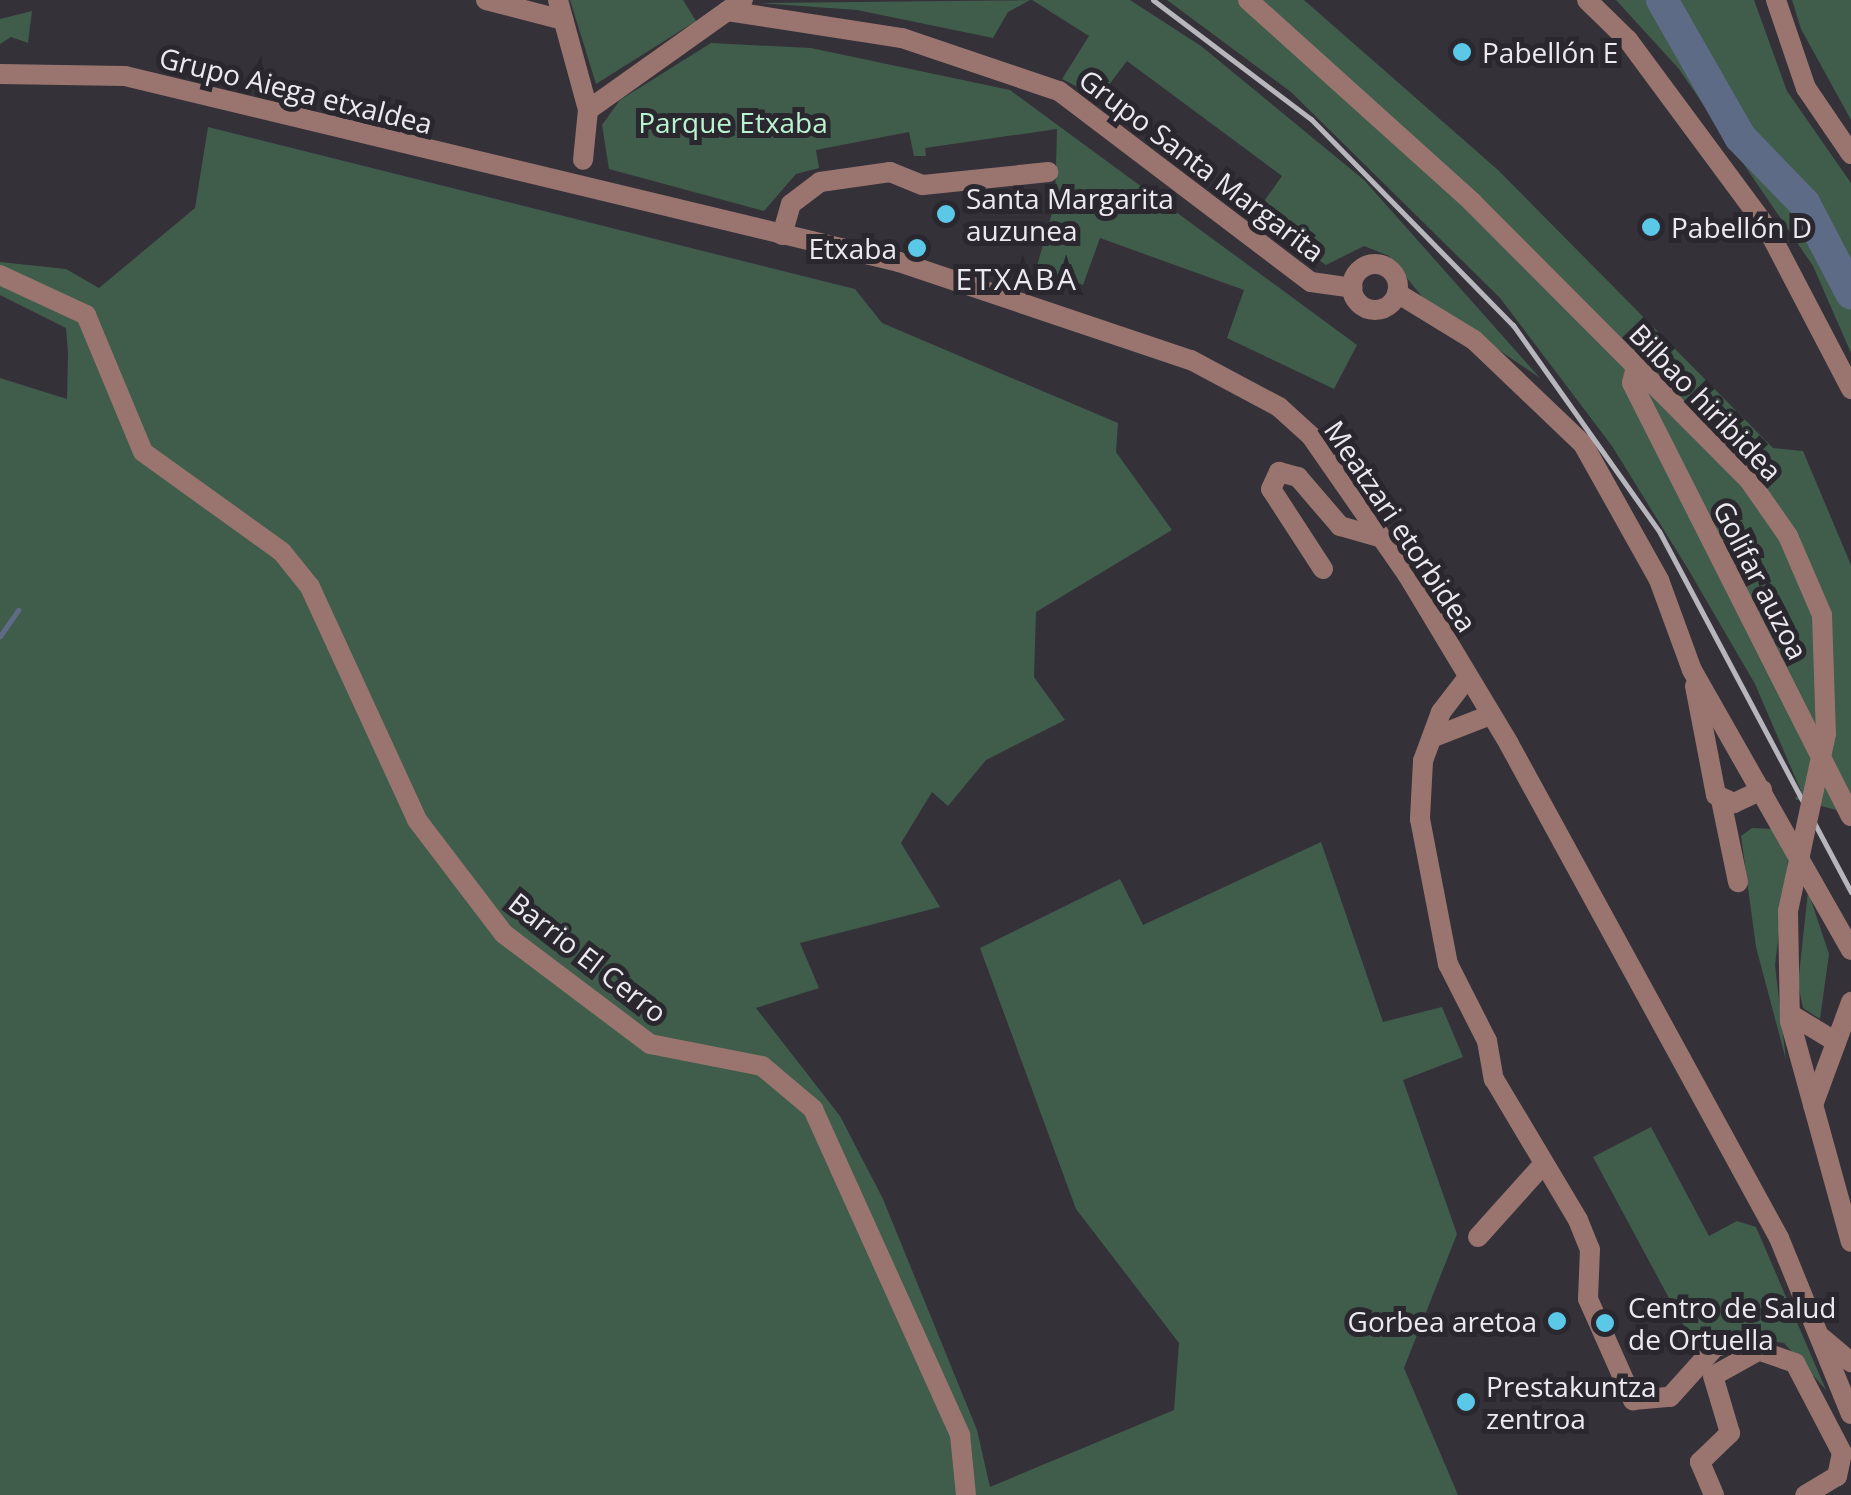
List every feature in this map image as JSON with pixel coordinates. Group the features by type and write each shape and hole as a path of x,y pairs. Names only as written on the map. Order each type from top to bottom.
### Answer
{"street":[{"path":"486,0 561,10 588,110 582,166 572,188"},
{"name":"Bilbao hiribidea","path":"1245,0 1313,59 1636,368 1749,480 1788,536 1822,614 1826,734 1788,911 1790,1014 1851,1242"},
{"path":"1776,0 1806,88 1851,154"},
{"path":"1596,5 1767,228 1851,389"},
{"path":"588,110 735,6"},
{"name":"Grupo Santa Margarita","path":"735,6 902,38 1059,91 1311,282 1353,288"},
{"name":"Grupo Aiega etxaldea","path":"0,74 125,76 572,188"},
{"path":"536,179 582,166"},
{"path":"582,166 604,196"},
{"path":"782,236 791,204 820,182 890,172 924,185 1048,172"},
{"name":"Meatzari etorbidea","path":"572,188 898,262 1238,378 1311,436 1379,536 1490,715 1760,1202 1849,1401"},
{"path":"1380,264 1397,278 1398,293 1369,309 1353,288 1359,271 1380,264"},
{"name":"Barrio El Cerro","path":"0,275 86,315 143,452 282,552 310,587 418,820 504,934 650,1044 762,1066 813,1109 960,1435 966,1495"},
{"path":"1398,293 1474,340 1583,444 1659,580 1692,670 1738,882"},
{"name":"Golifar auzoa","path":"1636,368 1632,383 1851,816"},
{"path":"1323,569 1270,489 1280,472 1298,477 1340,526 1379,536"},
{"path":"1692,670 1851,950"},
{"path":"1468,678 1423,761 1420,819 1448,964 1540,1168 1565,1192 1590,1249 1588,1299 1633,1400 1670,1396 1715,1347 1760,1350 1804,1369 1842,1454 1828,1485 1805,1495"},
{"path":"1434,737 1490,715"},
{"path":"1721,800 1762,790"},
{"path":"1813,1105 1851,1002"},
{"path":"1790,1014 1836,1042"},
{"path":"1478,1237 1540,1168"},
{"path":"1818,1334 1848,1358"},
{"path":"1714,1495 1700,1462 1730,1433 1712,1376 1760,1350"},
{"path":"1826,1412 1849,1401"}],"green space":[{"path":"570,0 683,0 696,21 596,84"},
{"path":"1030,0 1008,12 993,38 857,10 760,3"},
{"path":"1032,0 1130,0 1201,46 1364,180 1540,378 1424,299 1389,256 1364,246 1326,265 1255,214 1282,176 1127,61 1099,98 1062,79 1089,36"},
{"path":"1167,0 1304,0 1498,170 1773,448 1803,451 1851,565 1851,814 1795,799 1801,791 1755,684 1688,569 1612,446 1500,298 1291,92"},
{"path":"1616,0 1754,0 1787,91 1851,183 1851,353 1813,266 1679,69"},
{"path":"1792,0 1851,0 1851,120 1801,29"},
{"path":"32,11 28,43 11,37 0,44 0,19"},
{"name":"Parque Etxaba","path":"711,43 811,48 1010,90 1357,345 1334,389 1227,338 1244,290 1100,238 1083,285 1037,266 1055,202 1057,129 925,148 926,156 914,156 909,132 816,150 819,168 796,174 764,211 609,169 602,125 620,100"},
{"path":"208,127 855,289 882,323 1118,423 1116,452 1172,530 1036,612 1034,677 1065,720 986,760 948,806 932,792 901,843 940,907 800,943 819,988 756,1008 840,1116 883,1199 977,1430 990,1487 1174,1410 1179,1343 1076,1209 980,948 1120,879 1143,925 1321,842 1383,1022 1442,1007 1463,1057 1403,1080 1457,1234 1404,1368 1458,1495 0,1495 0,378 67,399 68,353 66,328 0,295 0,262 66,269 99,288 195,208"},
{"path":"1752,828 1773,829 1789,852 1775,965 1786,1060 1756,947 1741,836"},
{"path":"1808,891 1829,954 1820,1019 1803,1008 1798,984"},
{"path":"1651,1127 1709,1236 1737,1221 1756,1227 1826,1390 1784,1343 1731,1337 1698,1352 1593,1157"}],"waterway":[{"path":"1662,0 1740,137 1804,203 1851,293"},
{"path":"1847,286 1851,285"},
{"path":"0,636 18,610"}],"railway":[{"path":"1153,0 1311,119 1513,325 1659,531 1851,892"}],"place":[{"name":"Pabellón E","path":"1462,52"},
{"name":"Santa Margarita auzunea","path":"946,214"},
{"name":"Pabellón D","path":"1651,227"},
{"name":"Etxaba","path":"917,248"},
{"name":"Gorbea aretoa","path":"1557,1321"},
{"name":"Centro de Salud de Ortuella","path":"1605,1323"},
{"name":"Prestakuntza zentroa","path":"1466,1402"}],"district":[{"name":"ETXABA","path":"1017,279"}]}
